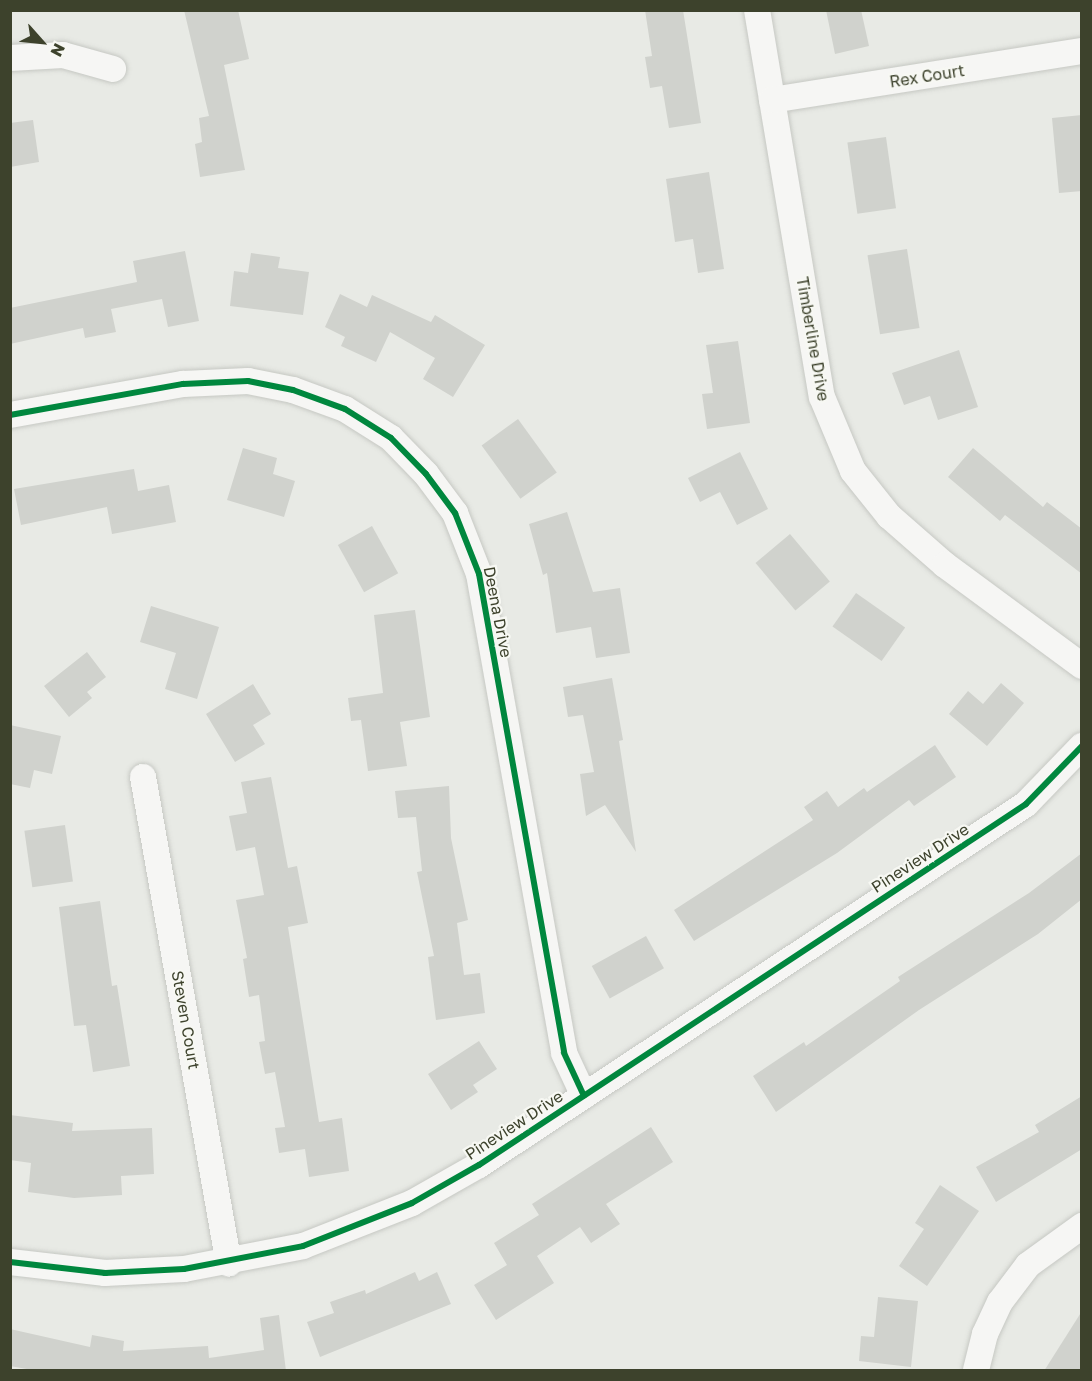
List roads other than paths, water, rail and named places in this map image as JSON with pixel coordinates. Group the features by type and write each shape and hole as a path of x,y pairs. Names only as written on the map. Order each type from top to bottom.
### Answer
{"street":[{"name":"Timberline Drive","path":"757,10 822,397 853,471 889,516 945,565 1082,666"},
{"name":"Rex Court","path":"772,100 1082,51"},
{"path":"10,58 63,55 114,69"},
{"name":"Deena Drive","path":"10,414 183,384 248,381 293,390 345,409 391,438 426,474 455,513 479,574 564,1053 584,1096"},
{"name":"Pineview Drive","path":"10,1262 105,1273 229,1263 335,1236 411,1203 479,1165 1026,804 1082,746"},
{"name":"Steven Court","path":"143,777 229,1263"},
{"path":"976,1371 985,1334 1000,1302 1028,1266 1082,1226"}]}
